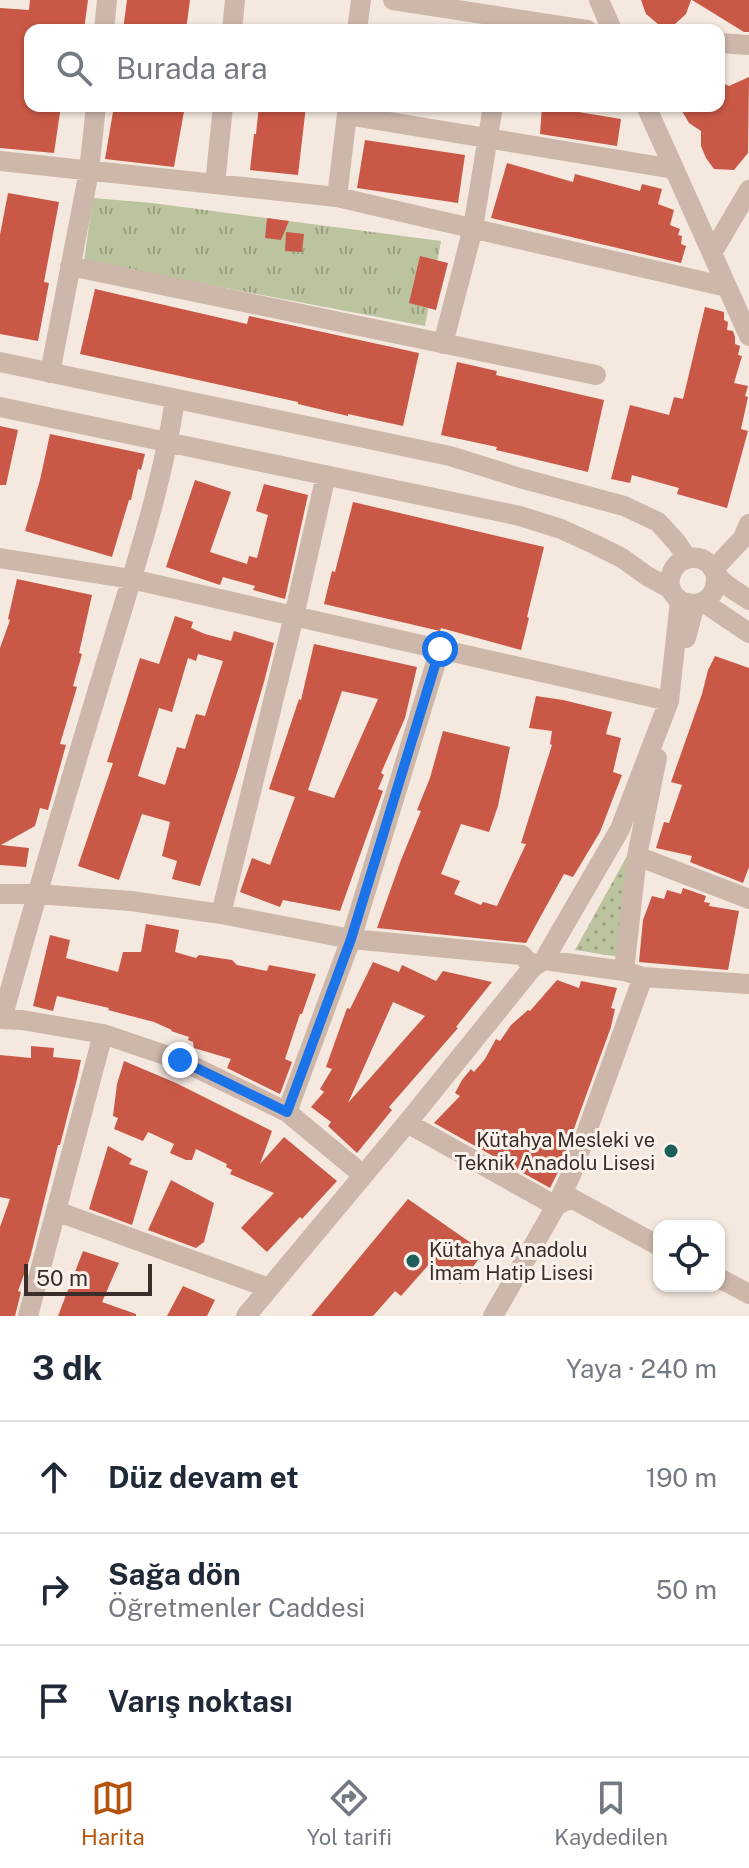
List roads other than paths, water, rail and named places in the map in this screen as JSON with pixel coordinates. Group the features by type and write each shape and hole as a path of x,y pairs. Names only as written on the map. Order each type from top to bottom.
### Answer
{"street":[{"path":"105,24 107,0"},
{"path":"233,24 235,0"},
{"path":"358,24 361,0"},
{"path":"393,0 506,24"},
{"path":"599,0 609,24"},
{"path":"725,43 749,45"},
{"path":"50,373 89,171 95,112"},
{"path":"215,184 222,112"},
{"path":"337,197 347,112"},
{"path":"357,112 674,169"},
{"path":"443,344 473,228 492,112"},
{"path":"649,112 749,336"},
{"path":"0,161 337,197 727,287"},
{"path":"712,253 749,190"},
{"path":"70,266 596,375"},
{"path":"0,362 450,456 624,506 658,522 692,558 709,563 715,573 749,600"},
{"path":"175,399 168,443 131,579 1,1019 103,1034 180,1060 287,1112 363,1175"},
{"path":"0,407 520,516 561,529 622,558 647,576 749,633"},
{"path":"221,914 326,475"},
{"path":"687,599 669,581 674,567 680,561 746,531"},
{"path":"687,599 714,592 715,573 746,531"},
{"path":"1,561 131,579 669,701"},
{"path":"493,1316 571,1175 633,974 637,856 687,599"},
{"path":"287,1112 351,939 440,649"},
{"path":"246,1316 539,964 620,829 669,701"},
{"path":"637,856 749,899"},
{"path":"0,894 131,901 221,914 351,939 522,955 539,964 749,984"},
{"path":"28,1316 103,1034"},
{"path":"407,1123 556,1206"},
{"path":"556,1206 571,1198 653,1243"},
{"path":"56,1211 269,1288"},
{"path":"725,1281 749,1294"}],"place":[{"name":"Kütahya Mesleki ve Teknik Anadolu Lisesi","path":"671,1151"},
{"name":"Kütahya Anadolu İmam Hatip Lisesi","path":"413,1261"}]}
